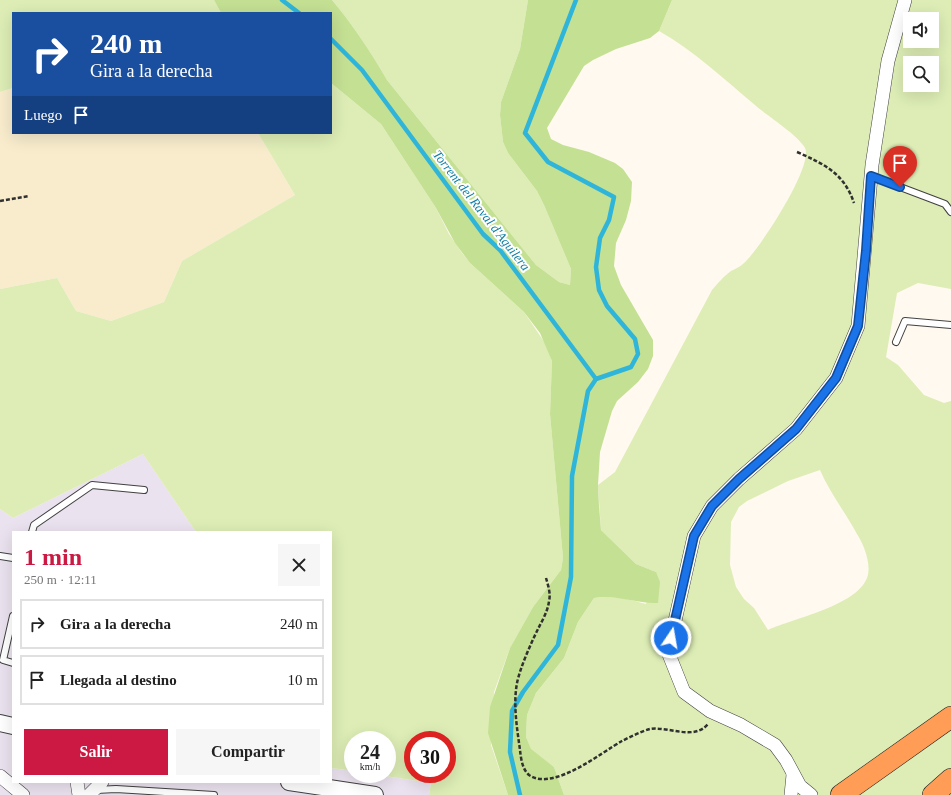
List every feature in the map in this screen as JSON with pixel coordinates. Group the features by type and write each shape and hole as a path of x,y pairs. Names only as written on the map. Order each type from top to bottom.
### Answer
{"highway":[{"path":"842,795 951,717"},
{"path":"933,795 951,779"}],"street":[{"path":"811,795 800,786 786,760 775,745 741,725 715,713 684,692 668,652 694,536 712,506 739,479 796,429 836,378 858,326 866,251 871,176 888,61 906,0"},
{"path":"791,795 793,775"},
{"path":"0,776 24,795"},
{"path":"77,783 79,795"},
{"path":"296,783 375,795"}],"lane":[{"path":"871,176 945,204 951,212"},
{"path":"896,342 905,321 951,324"},
{"path":"32,531 34,525 92,485 144,490"},
{"path":"0,556 12,558"},
{"path":"12,620 3,660 12,663"},
{"path":"0,636 8,638"},
{"path":"94,789 214,795"}],"path":[{"path":"797,152 836,173 850,192 855,205"},
{"path":"0,201 29,196"},
{"path":"546,578 549,586 550,601 529,647 517,683 517,732 523,766 528,774 536,778 546,779 569,773 579,769 622,742 650,729 670,729 679,732 699,730 707,726 715,713"}],"shaded area":[{"path":"12,88 12,134 259,134 295,195 182,261 164,302 111,321 76,311 57,278 0,289 0,92"},
{"path":"143,454 195,531 12,531 12,783 332,783 332,768 344,770 344,783 396,783 396,778 404,779 404,783 431,783 429,795 0,795 0,509 13,518"}],"green space":[{"path":"0,0 214,0 220,12 12,12 12,88 0,92"},
{"path":"214,0 332,0 375,59 387,80 536,265 559,282 570,285 571,269 544,205 537,191 508,153 503,142 500,115 501,102 520,49 528,0 672,0 659,31 650,38 616,49 584,66 547,128 551,139 563,145 589,152 615,163 623,169 632,182 631,201 626,220 616,243 614,266 621,285 653,340 653,356 648,369 638,382 617,401 612,411 600,452 598,485 599,506 601,530 636,564 656,572 660,582 658,603 610,597 594,598 578,622 564,658 536,693 527,715 526,737 531,749 554,767 564,795 508,795 488,733 490,707 510,648 533,607 561,570 563,558 550,414 552,361 540,333 524,312 470,263 455,243 436,208 381,124 332,84 332,12 220,12"},
{"path":"332,0 528,0 520,49 501,102 500,115 503,142 508,153 537,191 544,205 571,269 570,285 559,282 536,265 387,80 375,59"},
{"path":"672,0 951,0 951,289 918,283 897,293 886,357 898,365 924,395 944,403 951,401 951,795 564,795 554,767 531,750 526,737 527,715 536,693 564,658 578,622 594,598 620,598 646,604 656,572 636,564 601,530 598,485 615,472 712,290 728,273 744,263 761,242 794,189 806,158 805,148 796,137 697,56 659,31","holes":["820,470 828,487 862,544 869,567 867,578 861,588 838,604 768,630 754,608 744,599 736,587 730,565 731,522 739,507 747,501 788,481"]},
{"path":"332,84 381,124 436,208 449,234 462,253 470,263 524,312 547,346 552,361 550,414 563,558 561,570 533,607 510,648 494,692 491,745 508,795 429,795 431,783 456,783 456,731 404,731 404,779 396,778 396,731 344,731 344,770 332,768 332,531 195,531 143,454 13,518 0,509 0,289 57,278 76,311 111,321 164,302 182,261 295,195 259,134 332,134"}],"waterway":[{"name":"Torrent del Raval d'Aguilera","path":"282,0 298,12"},
{"path":"576,0 525,133 548,162 614,197 609,220 600,238 596,267 599,290 607,306 635,339 638,354 631,367 596,379"},
{"name":"Torrent del Raval d'Aguilera","path":"332,40 362,70 483,234 500,250 596,379"},
{"path":"520,795 510,752 512,711 523,692 558,645 571,577 572,476 588,391 596,379"}],"route":[{"path":"671,638 694,536 712,506 739,479 796,429 836,378 858,326 866,251 871,176 900,187"}]}
